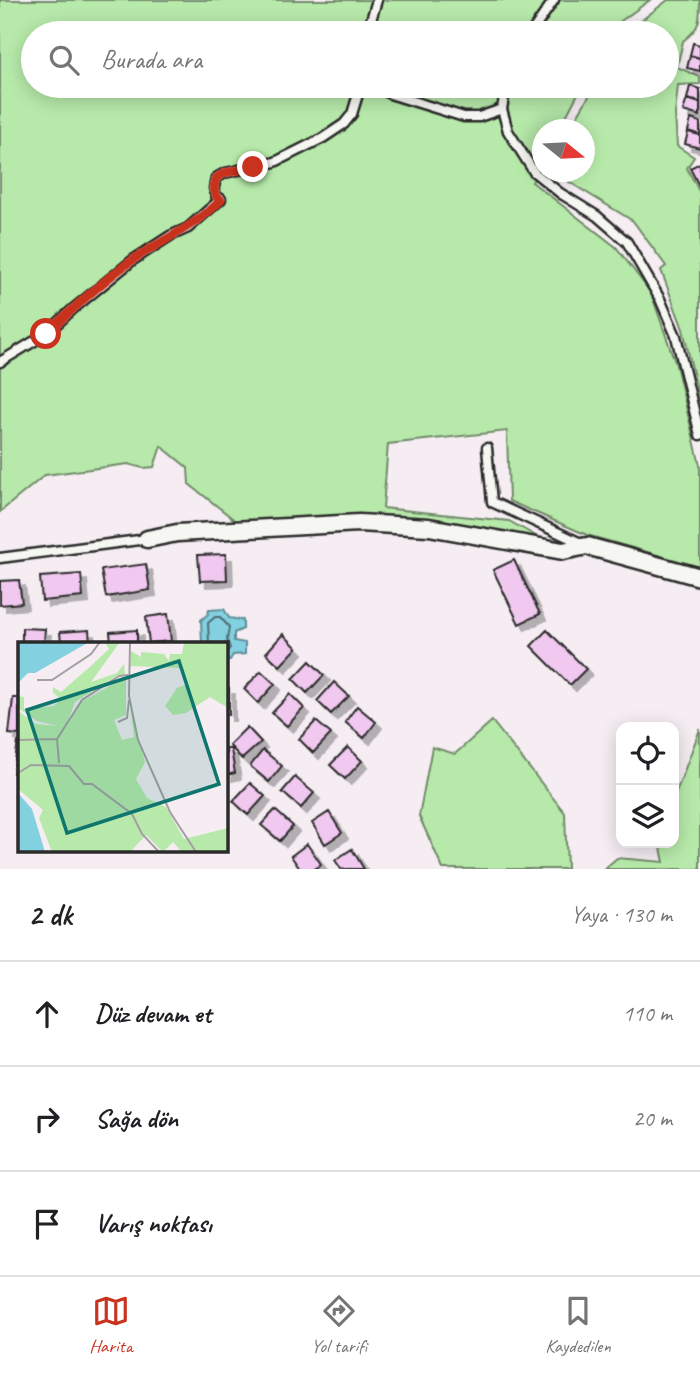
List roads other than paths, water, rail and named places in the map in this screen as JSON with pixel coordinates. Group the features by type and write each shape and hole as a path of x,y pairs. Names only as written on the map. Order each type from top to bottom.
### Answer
{"street":[{"path":"147,539 177,533 359,523 429,527 563,551 587,546 700,578"}],"lane":[{"path":"371,21 377,0"},
{"path":"539,21 554,0"},
{"path":"0,362 46,334 133,260 170,236 188,228 211,210 221,200 216,196 214,188 216,178 225,173 275,162 344,124 352,114 357,98"},
{"path":"403,98 464,117 479,117 502,109"},
{"path":"504,98 502,109 508,131 534,172 560,193 597,216 626,242 660,299 676,336 700,435"},
{"path":"487,448 492,502 587,546"},
{"path":"0,558 147,539"}],"water":[{"path":"224,609 229,618 243,620 243,629 234,633 234,641 245,643 245,654 233,655 228,660 228,642 202,642 201,620 209,610"}]}
